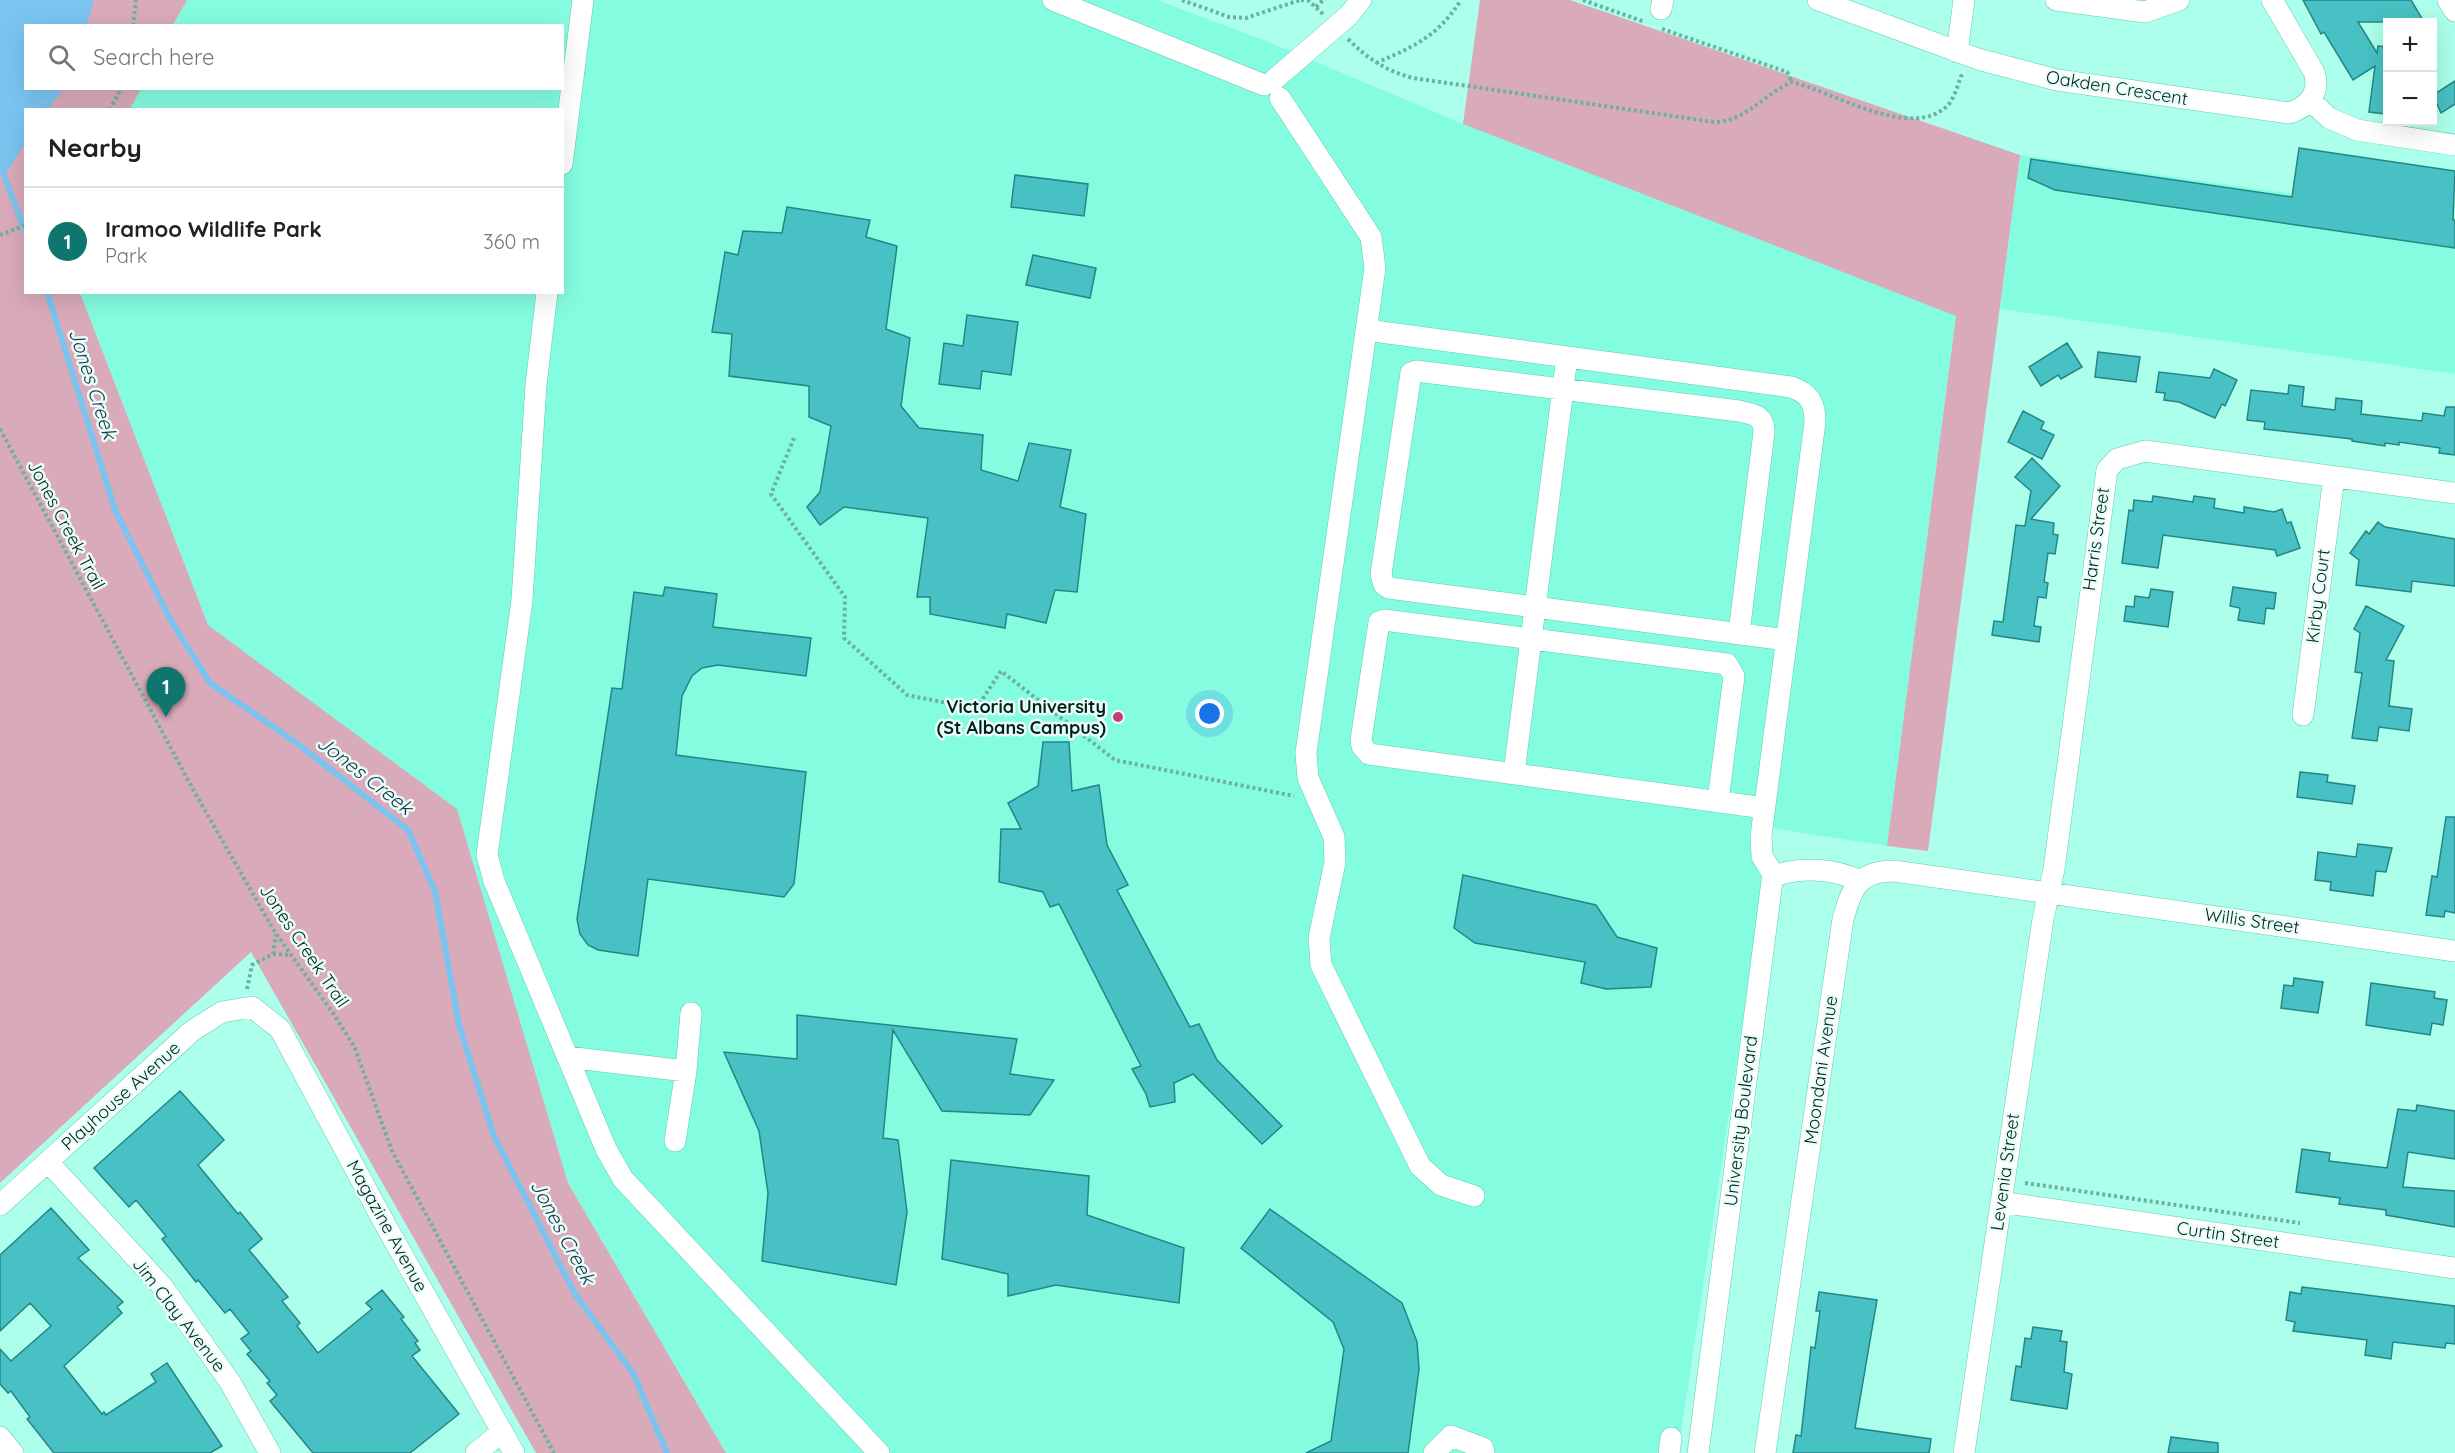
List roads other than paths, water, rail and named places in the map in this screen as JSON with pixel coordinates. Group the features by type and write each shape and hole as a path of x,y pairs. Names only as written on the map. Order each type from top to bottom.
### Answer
{"street":[{"path":"564,148 583,0"},
{"path":"1053,0 1275,88 1371,237 1375,268 1306,753 1308,778 1334,837 1335,862 1319,938 1322,965 1420,1166 1441,1185 1474,1196"},
{"path":"1275,88 1297,61 1336,27 1361,0"},
{"name":"Oakden Crescent","path":"1818,0 1957,52 2057,80 2273,112 2289,113 2302,109 2310,100"},
{"path":"1957,52 1964,0"},
{"path":"2056,0 2145,12 2179,0"},
{"path":"2272,0 2314,72 2317,82 2310,100 2329,118 2357,130 2455,145"},
{"path":"2448,0 2455,11"},
{"path":"547,294 536,385 522,600 488,855 494,881 606,1149 623,1179 879,1453"},
{"path":"1366,330 1791,387 1803,391 1812,399 1815,422 1764,808 1761,849 1764,861 1774,876 1821,871 1848,875 1860,881 1870,874 1894,871 2049,892"},
{"path":"1514,773 1567,357"},
{"path":"1739,633 1764,432 1762,419 1751,413 1739,411 1411,373 1382,574 1384,585 1389,588 1786,640"},
{"name":"Harris Street","path":"2049,892 2107,470 2117,459 2145,451 2455,493"},
{"name":"Kirby Court","path":"2303,715 2334,477"},
{"path":"1718,801 1734,676 1731,667 1727,664 1384,620 1379,622 1361,740 1362,747 1369,754 1764,808"},
{"name":"University Boulevard","path":"1698,1453 1774,876"},
{"name":"Moondani Avenue","path":"1765,1453 1843,919 1851,895 1860,881"},
{"name":"Willis Street","path":"2049,892 2455,951"},
{"name":"Levenia Street","path":"1964,1453 2049,892"},
{"name":"Playhouse Avenue","path":"0,1205 192,1031 222,1012 252,1007"},
{"name":"Magazine Avenue","path":"252,1007 280,1029 386,1226 514,1453"},
{"path":"675,1141 686,1071 691,1013"},
{"path":"567,1057 686,1071"},
{"name":"Jim Clay Avenue","path":"48,1162 162,1286 230,1382 270,1453"},
{"name":"Curtin Street","path":"2001,1202 2455,1268"},
{"path":"476,1453 502,1432"},
{"path":"1434,1453 1451,1436 1483,1448 1484,1453"},
{"path":"0,1437 13,1453"}],"water":[{"path":"0,0 94,0 87,24 24,24 24,90 62,90 49,108 24,108 24,146 8,170 0,171"}],"waterway":[{"name":"Jones Creek","path":"0,165 24,228"},
{"name":"Jones Creek","path":"48,294 115,510 170,619 210,683 298,744 408,830 435,891 459,1025 494,1136 575,1294 633,1373 667,1453"}],"place":[{"name":"Iramoo Wildlife Park","path":"166,717"},
{"name":"Victoria University (St Albans Campus)","path":"1118,717"}]}
